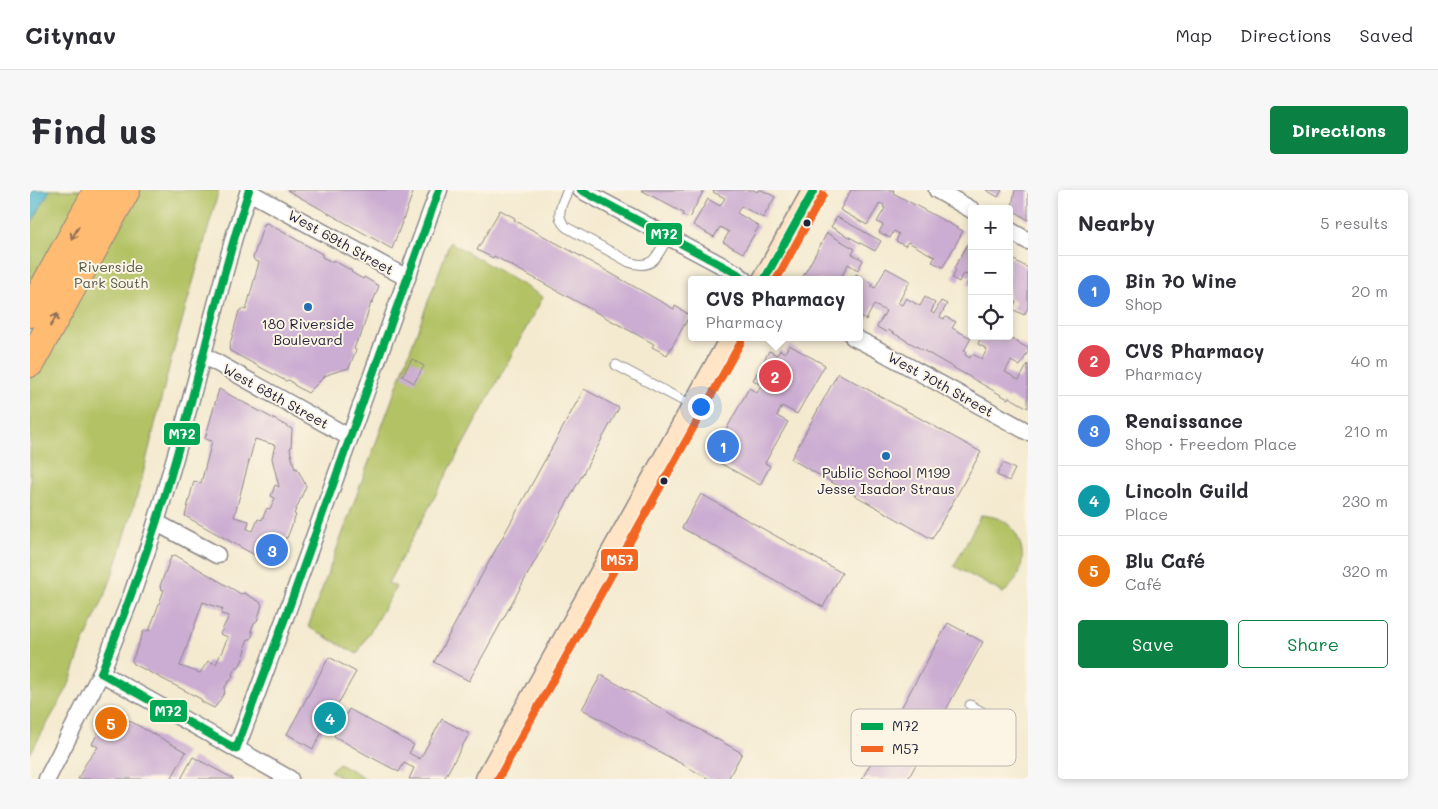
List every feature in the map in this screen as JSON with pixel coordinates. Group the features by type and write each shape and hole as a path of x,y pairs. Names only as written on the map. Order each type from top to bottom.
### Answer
{"highway":[{"path":"30,313 98,190"},
{"path":"30,363 126,190"}],"main road":[{"path":"766,276 814,190"},
{"path":"487,779 730,341"}],"street":[{"path":"236,749 439,190"},
{"path":"581,190 740,276"},
{"path":"936,190 968,208"},
{"path":"47,779 100,673 131,597 157,523 234,237 249,191"},
{"name":"West 69th Street","path":"249,191 407,278"},
{"path":"1013,232 1028,241"},
{"name":"West 70th Street","path":"861,341 1028,432"},
{"name":"West 68th Street","path":"203,355 349,437"},
{"path":"157,523 217,555"},
{"path":"100,673 290,779"}],"lane":[{"path":"568,190 559,210 559,219 562,223 629,262 638,265 650,264 668,237"},
{"path":"616,365 694,407"},
{"path":"970,705 977,709"}],"green space":[{"name":"Riverside Park South","path":"49,190 219,190 169,367 141,482 119,556 106,593 83,644 68,687 30,754 30,225"},
{"path":"450,242 543,297 388,583 396,587 357,654 308,627"},
{"path":"981,515 996,518 1006,523 1015,532 1020,544 1022,552 1021,567 1014,581 1003,593 954,566"},
{"path":"339,763 367,779 344,779 330,771"}],"water":[{"path":"30,190 50,190 30,226"}],"building":[{"path":"287,190 414,190 392,249"},
{"path":"641,190 704,190 689,218"},
{"path":"714,190 754,190 757,192 762,190 775,197 763,218 741,206 737,213 759,226 743,253 723,242 729,232 720,227 714,237 693,225 708,199 720,206 725,198 713,192"},
{"path":"851,190 894,190 893,193 963,231 943,267 932,262 935,257 908,242 905,246 896,241 899,234 894,231 890,238 879,232 883,225 877,222 885,208 883,207 884,205 880,203 867,225 840,210"},
{"path":"986,190 1002,190 998,197"},
{"path":"1015,190 1028,190 1028,220 1013,210"},
{"path":"500,210 515,218 514,220 674,309 675,306 688,314 688,318 667,355 652,347 654,344 494,256 493,258 477,250"},
{"path":"837,217 881,241 875,251 831,227"},
{"name":"180 Riverside Boulevard","path":"267,223 322,254 322,257 332,262 333,260 363,279 364,277 379,286 371,303 360,338 358,338 354,349 356,350 349,368 325,376 308,393 289,380 286,381 230,351 229,348 239,311 242,309 246,310 259,262 253,258 264,224"},
{"path":"827,233 855,249 852,254 863,260 858,270 848,264 842,276 803,276"},
{"path":"968,243 968,276 962,275 959,282 952,278 956,271 954,268"},
{"path":"1013,259 1028,268 1028,308 1024,315 1013,310 1016,302 1013,300"},
{"path":"886,268 910,281 898,303 902,305 906,298 920,306 925,297 935,303 931,312 934,314 941,301 947,304 940,317 944,319 946,317 956,322 952,328 968,336 968,340 970,340 964,351 966,352 965,355 970,358 972,354 982,359 987,349 978,344 980,340 1013,340 1028,348 1028,352 1020,366 1011,361 1005,372 1019,380 1028,364 1028,408 1009,397 1008,399 888,330 886,332 877,327 886,311 874,305 866,320 863,318 863,278 873,284 871,286 875,288"},
{"path":"789,345 825,365 797,414 782,406 777,416 788,422 765,463 770,466 760,485 716,461 721,451 716,448 749,388 757,393 761,385 753,380 769,351 777,355 780,350 785,353"},
{"path":"412,359 424,366 414,383 402,376"},
{"name":"Public School M199 Jesse Isador Straus","path":"838,373 981,452 932,539 791,459"},
{"path":"219,389 292,429 291,454 295,469 297,468 306,486 294,514 296,515 282,547 281,550 283,550 276,567 185,516 194,481 201,483 212,441 205,439","holes":["255,439 275,445 272,458 279,487 275,485 271,496 275,498 270,509 267,508 262,520 258,519 253,531 247,529 249,521 234,517"]},
{"path":"584,389 619,408 469,681 434,662"},
{"path":"1003,463 1015,469 1009,481 997,475"},
{"path":"701,494 842,573 823,607 682,528"},
{"path":"175,555 241,594 244,593 260,602 262,605 257,621 254,623 251,631 253,632 251,639 248,639 245,647 243,659 239,667 236,667 232,674 233,676 224,689 225,692 214,708 202,702 201,699 134,664 132,661 143,632 149,631 164,590 160,586 171,557","holes":["203,602 223,609 221,614 229,616 220,634 228,637 216,664 208,661 200,673 180,666"]},
{"path":"948,623 983,642 946,709 901,709"},
{"path":"329,657 356,672 334,711 345,717 349,709 414,745 409,753 420,759 442,719 469,734 444,779 409,779 414,768 404,763 399,772 365,754 334,736 339,727 328,721 313,749 287,734"},
{"path":"601,675 742,753 728,779 709,779 582,709"},
{"path":"110,710 186,752 172,777 174,779 78,779 86,763 98,747 92,744"},
{"path":"193,757 234,779 181,779"},
{"path":"869,766 915,766 908,779 862,779"}],"transit line":[{"name":"M72","path":"101,673 134,588 163,501 230,253 249,190"},
{"name":"M72","path":"236,749 439,190"},
{"name":"M72","path":"581,190 740,276"},
{"name":"M72","path":"766,276 814,190"},
{"name":"M57","path":"778,276 823,195"},
{"name":"M57","path":"498,779 741,342"},
{"name":"M72","path":"101,673 236,749"}],"place":[{"name":"180 Riverside Boulevard","path":"308,307"},
{"name":"CVS Pharmacy","path":"775,376"},
{"name":"Bin 70 Wine","path":"723,446"},
{"name":"Public School M199 Jesse Isador Straus","path":"886,456"},
{"name":"Renaissance","path":"272,550"},
{"name":"Lincoln Guild","path":"330,718"},
{"name":"Blu Café","path":"111,723"}]}
